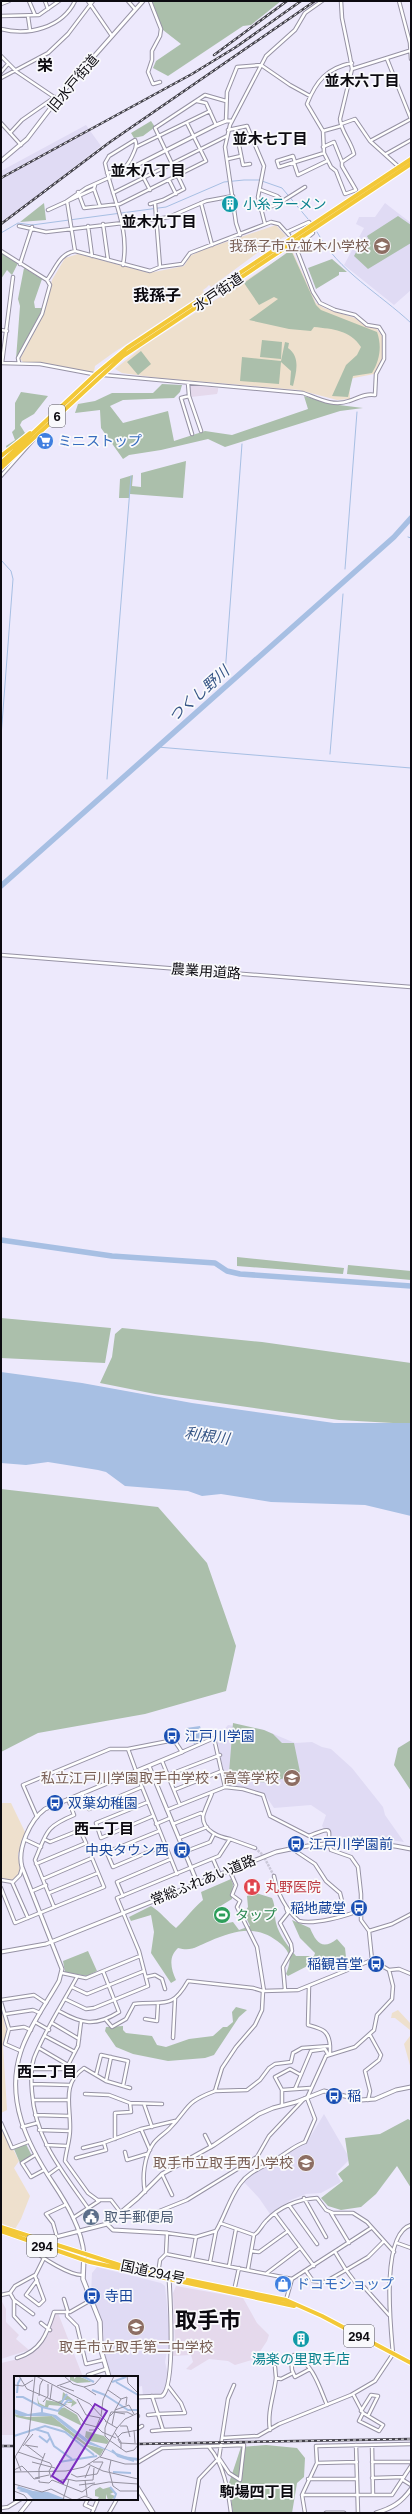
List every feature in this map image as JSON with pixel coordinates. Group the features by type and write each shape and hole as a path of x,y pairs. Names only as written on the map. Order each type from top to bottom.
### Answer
{"highway":[{"name":"水戸街道","path":"1,468 102,374 129,351 311,230 401,168 411,159"},
{"name":"水戸街道","path":"1,463 96,374 127,348 311,225 357,192 411,164"},
{"path":"1,456 55,410 68,401"},
{"path":"1,472 12,458"},
{"name":"国道294号","path":"1,2227 32,2240 46,2243 84,2257 158,2274 169,2278"},
{"name":"国道294号","path":"1,2231 84,2257 169,2278 286,2301 306,2309 411,2364"}],"main road":[{"path":"84,2257 83,2275 100,2322 104,2360 109,2376"},
{"path":"138,2489 153,2513"}],"street":[{"path":"1,4 9,1"},
{"path":"28,1 35,15"},
{"path":"45,1 48,9"},
{"path":"1,16 35,15 48,9 58,1"},
{"path":"1,29 10,31 49,27 70,10 76,1"},
{"path":"88,1 112,36"},
{"path":"1,78 48,53 62,40 93,1"},
{"path":"128,1 135,9"},
{"name":"旧水戸街道","path":"1,161 21,145 56,98 143,1"},
{"path":"150,1 161,29 159,38 152,50 148,74 153,84 160,82"},
{"path":"240,235 226,147 228,130 231,121 266,56 295,30 305,13 322,1"},
{"path":"341,1 342,18 352,63 341,125 352,146 354,154 342,162"},
{"path":"400,1 410,43 409,51 411,59"},
{"path":"28,16 30,30"},
{"path":"352,69 409,51"},
{"path":"1,56 15,70 56,98 22,120 10,133"},
{"path":"370,141 411,119 387,59"},
{"path":"323,147 334,142 342,162 342,166 357,192 345,194 336,171 324,153 323,147 323,131 307,104 310,96 324,74 338,66 352,63"},
{"path":"1,72 8,64"},
{"path":"226,120 226,101 230,79 237,67 261,65 290,85 310,96"},
{"path":"150,204 176,194 184,189 155,128 205,95 226,101"},
{"path":"197,101 206,103 216,125"},
{"path":"136,147 210,111"},
{"path":"323,131 355,119 370,141 401,168"},
{"path":"67,201 78,192 137,165 226,120 231,121"},
{"path":"78,192 84,208 118,204 150,190 206,161 187,122"},
{"path":"2,125 21,145"},
{"path":"228,130 236,130 247,126 264,166 258,197 264,224"},
{"path":"236,130 243,165 250,164"},
{"path":"113,193 227,136"},
{"path":"107,173 122,170 129,165 136,147 135,140 109,156 105,163 108,179 121,213 124,250 123,265"},
{"path":"386,154 411,140"},
{"path":"324,153 295,162 279,167 277,161 293,156 295,162 298,175 328,161"},
{"path":"228,159 240,156"},
{"path":"137,165 150,190"},
{"path":"169,180 176,194"},
{"path":"95,185 94,189 100,206"},
{"path":"261,210 284,201 305,187"},
{"path":"48,210 94,189"},
{"path":"260,190 277,196 284,201"},
{"path":"19,226 32,227 39,232 72,229 122,221 157,219 169,217 201,203 233,196"},
{"path":"67,201 75,251"},
{"path":"155,203 160,267"},
{"path":"201,203 212,245"},
{"path":"47,280 63,255 75,251 150,271 160,267 182,264 190,253 240,235 264,224 276,222 288,234 309,222 311,225"},
{"path":"103,224 108,260"},
{"path":"88,226 92,256"},
{"path":"20,264 32,227"},
{"path":"13,277 10,287 7,331 1,363 40,364 96,374 303,393 331,402 349,401 368,394 375,395 376,374 384,359 384,335 378,327 367,325 355,315 320,303 313,292 296,246 313,234 311,230"},
{"path":"1,251 47,280 50,285 42,314 18,358 19,363"},
{"path":"378,327 381,323"},
{"path":"1,330 7,331"},
{"path":"188,383 189,396 201,431"},
{"path":"189,396 180,398 192,434"},
{"path":"1,476 32,443 34,438"},
{"name":"農業用道路","path":"1,955 411,987"},
{"path":"84,2257 80,2232 28,2142 22,2127 18,2104 17,2077 21,2051 62,1973 62,1965 22,1867 20,1853 37,1817 49,1807 214,1738 220,1755 225,1787"},
{"path":"37,1817 22,1785 110,1749 128,1750 174,1740 182,1752"},
{"path":"128,1750 177,1874"},
{"path":"168,1775 220,1755"},
{"path":"162,1761 180,1805"},
{"path":"149,1766 197,1882"},
{"path":"174,1790 222,1771"},
{"path":"82,1793 89,1809 142,1787"},
{"path":"167,1810 225,1787 243,1789 263,1795 270,1816 305,1836 309,1836 323,1830 328,1831 333,1852 351,1857 356,1863 361,1894 361,1920 369,1931 372,1960"},
{"path":"212,1793 203,1815 207,1827 214,1834 255,1848"},
{"path":"54,1907 36,1864 36,1860 44,1839 53,1824 74,1815 68,1799"},
{"path":"148,1802 96,1823 98,1832 101,1838 153,1816"},
{"path":"173,1824 201,1813 203,1815"},
{"path":"156,1824 170,1818"},
{"path":"179,1838 207,1827"},
{"path":"36,1864 86,1843 80,1830 50,1842 44,1839"},
{"path":"159,1831 107,1853 113,1866 165,1845"},
{"path":"184,1852 210,1842 214,1834"},
{"path":"65,1999 86,2009 114,2000 148,1986 140,1956 117,1898 219,1856 230,1839"},
{"path":"26,1840 41,1847"},
{"name":"常総ふれあい道路","path":"1,1952 31,1948 52,1941 259,1857 294,1848 330,1843 363,1842 411,1849"},
{"path":"294,1848 296,1852 315,1864 326,1881 340,1893 342,1901 340,1905 333,1908"},
{"path":"1,1888 15,1923 104,1886 92,1858 43,1879"},
{"path":"123,1896 117,1882 171,1859"},
{"path":"213,1859 219,1873"},
{"path":"12,1882 20,1875 22,1867"},
{"path":"215,2091 222,2068 236,2047 255,2025 262,2010 264,1991 257,1946 237,1907 240,1901 232,1895 236,1885 229,1869"},
{"path":"49,1893 98,1873"},
{"path":"274,1876 276,1886 288,1913 280,1923 280,1927 291,1944 292,1951 283,1967 285,1990"},
{"path":"1,1880 12,1882"},
{"path":"12,1882 28,1918"},
{"path":"32,1891 46,1885"},
{"path":"286,1908 295,1918 304,1922 345,1916 360,1910"},
{"path":"369,1931 392,1924 411,1914"},
{"path":"62,1973 86,1978 140,1956"},
{"path":"372,1960 390,1970 399,1969 411,1974"},
{"path":"173,2038 175,1999 188,1981 253,1988 264,1991 298,1990 372,1960"},
{"path":"329,2054 350,2049 370,2035 375,2028 376,2015 392,1999 393,1986 390,1970"},
{"path":"59,2011 81,2022 106,2020 119,2012 103,1971"},
{"path":"72,1987 87,1994 144,1971"},
{"path":"146,1977 156,1974 162,1979 165,1989"},
{"path":"77,1977 39,2048 32,2069 32,2084 35,2115 39,2130 59,2167 88,2208"},
{"path":"157,2212 187,2200 257,2157 269,2136 305,2099 324,2060 329,2054 330,2046 329,2036 326,2031 308,2025 309,1986"},
{"path":"21,2051 5,2044 8,2029 6,2014 1,2001 34,1995 46,2003"},
{"path":"106,2020 112,2027 126,2019 134,2004 158,2003 175,1999"},
{"path":"144,2019 157,2021 158,2003"},
{"path":"6,2014 33,2010 40,2014"},
{"path":"36,2022 49,2030"},
{"path":"52,2022 79,2039"},
{"path":"66,2069 75,2052 79,2039 81,2022"},
{"path":"8,2029 24,2027 31,2030"},
{"path":"368,2100 370,2091 364,2071 379,2060 381,2054 370,2035"},
{"path":"45,2036 75,2052"},
{"path":"290,2069 289,2062 293,2053 302,2048 330,2046"},
{"path":"39,2048 68,2065"},
{"path":"295,2089 311,2051 325,2049 329,2054"},
{"path":"96,2075 101,2055 128,2061 123,2086"},
{"path":"106,2081 111,2057"},
{"path":"145,2192 143,2181 148,2154 154,2143 175,2121 187,2105 197,2098 215,2091 247,2090 260,2080 269,2068 276,2064 289,2062"},
{"path":"121,2214 111,2200 97,2200 88,2193 65,2161 70,2131 67,2100 70,2085 74,2076 84,2068 106,2081 130,2088"},
{"path":"32,2069 66,2069 74,2076"},
{"path":"290,2069 301,2075"},
{"path":"282,2105 282,2090 275,2077 290,2069"},
{"path":"17,2077 32,2077"},
{"path":"32,2084 70,2085"},
{"path":"46,2243 57,2237 107,2224 121,2214 162,2174 211,2147 259,2114 282,2105 305,2099 324,2091 349,2098 368,2100 396,2090 411,2087"},
{"path":"282,2090 310,2088"},
{"path":"85,2094 110,2095 130,2103 162,2104"},
{"path":"210,2262 216,2231 227,2206 240,2183 258,2167 278,2158 292,2147 305,2142 315,2119 305,2099"},
{"path":"33,2100 67,2100"},
{"path":"115,2139 115,2113 131,2112 130,2103"},
{"path":"144,2104 152,2127"},
{"path":"35,2115 69,2116"},
{"path":"82,2148 104,2143 141,2129 175,2121"},
{"path":"1,2123 12,2148 28,2142"},
{"path":"22,2127 37,2123"},
{"path":"141,2129 150,2150"},
{"path":"39,2130 70,2131"},
{"path":"205,2135 211,2147"},
{"path":"76,2158 106,2150 104,2143"},
{"path":"46,2145 67,2146"},
{"path":"125,2152 127,2160 148,2154"},
{"path":"35,2155 22,2163 31,2178 44,2170"},
{"path":"48,2175 59,2167"},
{"path":"162,2174 172,2195"},
{"path":"304,2198 326,2237"},
{"path":"248,2269 254,2235 275,2214 304,2198 317,2198 330,2212 349,2243"},
{"path":"72,2218 88,2208 97,2200"},
{"path":"57,2237 53,2223 46,2214 65,2205"},
{"path":"289,2205 317,2244"},
{"path":"330,2212 353,2212 367,2222 394,2252"},
{"path":"275,2214 314,2266"},
{"path":"220,2223 254,2235"},
{"path":"107,2224 114,2230 196,2237 216,2231"},
{"path":"222,2438 258,2436 353,2394 375,2381 394,2354 389,2314 389,2275 394,2252 400,2235 411,2225"},
{"path":"286,2301 292,2280 371,2228"},
{"path":"229,2266 236,2229"},
{"path":"251,2251 259,2252 288,2231"},
{"path":"158,2274 160,2260 166,2254 167,2234"},
{"path":"192,2260 196,2237"},
{"path":"32,2240 34,2249 44,2258 77,2275 83,2275"},
{"path":"306,2271 313,2281 325,2282 368,2257 384,2241"},
{"path":"397,2243 411,2248"},
{"path":"267,2273 300,2248"},
{"path":"334,2252 355,2282 364,2287 389,2314"},
{"path":"166,2254 192,2260 248,2269 292,2280"},
{"path":"1,2295 10,2293 15,2286 35,2274 44,2258"},
{"path":"234,2290 239,2268"},
{"path":"35,2274 44,2300 39,2305 26,2295 36,2280"},
{"path":"138,2397 164,2394 168,2386 172,2332 169,2278"},
{"path":"10,2293 14,2300 33,2314"},
{"path":"64,2299 68,2312 67,2316 77,2326 86,2364 104,2360"},
{"path":"14,2300 14,2316 26,2328"},
{"path":"17,2358 37,2349 50,2330 54,2312 68,2312 91,2300"},
{"path":"41,2322 50,2330"},
{"path":"310,2369 295,2377 291,2357 294,2355 304,2360 310,2369 327,2405"},
{"path":"270,2430 269,2407 274,2396 276,2378 275,2367"},
{"path":"88,2375 106,2369"},
{"path":"276,2378 281,2378 293,2373"},
{"path":"231,2513 229,2492 219,2466 219,2458 228,2399 234,2385"},
{"path":"148,2415 185,2413 181,2403 168,2386"},
{"path":"353,2394 362,2412 368,2416 383,2425 379,2431 359,2421 362,2412 371,2395 378,2396 368,2416"},
{"path":"152,2396 163,2430"},
{"path":"138,2428 142,2426"},
{"path":"152,2431 190,2429"},
{"path":"305,2513 302,2495 308,2479 317,2463 316,2446 411,2444"},
{"path":"138,2462 162,2448 244,2445 240,2480 229,2474 219,2458 209,2447"},
{"path":"356,2445 358,2513"},
{"path":"372,2445 373,2495"},
{"path":"193,2513 199,2479 219,2458"},
{"path":"317,2463 357,2462"},
{"path":"372,2462 411,2462"},
{"path":"302,2495 392,2495 411,2466"},
{"path":"372,2478 404,2478 411,2485"},
{"path":"308,2479 357,2479"},
{"path":"376,2513 394,2508 404,2500 411,2489"},
{"path":"1,2508 8,2507 19,2500"},
{"path":"20,2513 30,2500"},
{"path":"88,2500 85,2505 94,2509"},
{"path":"92,2513 98,2500"},
{"path":"108,2513 116,2500"},
{"path":"326,2513 344,2513"}],"shaded area":[{"path":"86,125 101,146 31,201 1,222 1,171"},
{"name":"我孫子市立並木小学校","path":"385,203 411,223 411,290 394,305 344,265 364,228 356,224 359,217 375,217"},
{"path":"276,225 286,236 264,248 211,287 209,285 203,290 204,293 113,353 95,366 94,372 76,371 39,363 23,362 20,359 43,316 52,280 65,258 78,254 149,273 184,266 190,256 200,251"},
{"path":"291,248 316,303 324,308 355,318 364,325 376,328 382,336 382,362 374,374 349,379 350,399 337,400 299,390 158,378 122,373 115,369 142,347 282,257"},
{"path":"190,385 218,388 218,391 217,394 191,397"},
{"name":"私立江戸川学園取手中学校・高等学校","path":"228,1725 264,1730 295,1743 312,1742 322,1747 331,1749 352,1768 383,1807 385,1815 404,1842 376,1838 331,1840 330,1835 322,1826 326,1815 311,1805 274,1808 265,1795 243,1787 229,1787 226,1784 217,1738"},
{"path":"1,1803 11,1803 26,1834 18,1854 20,1869 18,1875 11,1881 1,1878"},
{"path":"1,2007 7,2035 3,2045 7,2110 1,2113"},
{"path":"398,2010 411,2024 411,2069 404,2044 410,2036 410,2030 395,2018 391,2018 392,2013"},
{"name":"取手市立取手西小学校","path":"324,2114 350,2159 336,2173 341,2182 321,2193 306,2194 291,2200 270,2214 259,2198 243,2181 258,2167 306,2144"},
{"path":"1,2125 19,2161 14,2168 30,2196 21,2219 15,2229 1,2223"},
{"name":"取手市立取手第二中学校","path":"97,2267 161,2283 165,2286 170,2336 165,2362 168,2374 165,2390 159,2395 143,2396 142,2386 138,2387 138,2376 112,2376 103,2349 104,2335 102,2320 91,2294 92,2273"},
{"path":"176,2286 243,2298 257,2323 269,2335 267,2341 255,2359 235,2365 228,2361 209,2359 191,2370 186,2369 193,2362 191,2355 172,2356 171,2354 175,2345 173,2293"},
{"path":"1,2300 6,2309 6,2322 19,2335 16,2339 29,2350 1,2359"},
{"path":"55,2313 58,2313 83,2376 14,2376 14,2435 1,2435 1,2363 27,2357 40,2346 49,2333"}],"green space":[{"path":"152,1 281,1 251,25 243,26 168,76 153,68 156,61 181,44 163,30"},
{"path":"151,121 155,127 143,136 134,138 131,133"},
{"path":"44,203 46,220 20,222"},
{"path":"398,216 411,225 411,243 368,269 354,256 359,247 369,240 367,236"},
{"path":"291,250 316,305 321,310 377,332 379,337 380,348 375,368 372,373 353,376 348,397 332,396 346,365 357,355 361,347 352,337 340,331 328,329 314,327 311,331 289,329 249,320 278,299 274,297 259,305 244,283"},
{"path":"1,252 18,263 12,275 7,270 1,279"},
{"path":"332,259 347,272 339,272 339,275 316,289 308,268"},
{"path":"24,268 42,279 34,302 35,308 42,308 16,359 20,306 18,299"},
{"path":"262,340 282,342 281,359 260,357"},
{"path":"285,342 289,343 288,348 295,356 296,361 293,386 290,385 291,371 281,362 279,384 240,381 242,357 281,361"},
{"path":"141,351 151,364 138,375 127,362"},
{"path":"162,384 182,385 180,392 174,398 123,400 110,406 123,423 168,411 174,441 205,431 232,435 308,409 304,396 331,404 363,408 340,411 225,447 208,439 161,450 129,455 123,459 101,428 100,410 75,413 78,404 95,401 112,393 153,393"},
{"path":"21,392 48,396 34,414 22,421 20,425 25,433 7,449 6,446 15,440 12,432 15,429 15,403"},
{"path":"186,461 183,498 130,494 129,498 119,498 120,479 133,475 132,486 141,487 141,473"},
{"path":"237,1257 344,1268 343,1274 237,1266"},
{"path":"348,1265 411,1271 411,1280 347,1274"},
{"path":"1,1318 111,1328 105,1363 1,1358"},
{"path":"122,1328 262,1342 411,1363 411,1424 339,1420 155,1394 100,1383 112,1357 115,1334"},
{"path":"1,1489 158,1507 207,1563 236,1646 226,1691 145,1714 38,1733 1,1752"},
{"path":"233,1723 264,1730 273,1734 282,1743 294,1743 300,1772 280,1779 264,1782 249,1780 229,1773"},
{"path":"411,1740 411,1791 394,1765 398,1748"},
{"path":"231,1879 233,1884 232,1899 214,1910 223,1924 233,1922 239,1930 250,1926 244,1913 248,1907 247,1896 256,1893 272,1898 275,1920 279,1932 296,1956 314,1956 315,1953 300,1938 292,1920 310,1928 317,1941 320,1943 332,1943 337,1939 345,1948 346,1957 319,1960 288,1976 286,1974 290,1958 289,1954 281,1944 264,1934 255,1931 238,1932 220,1937 191,1949 178,1948 173,1955 171,1963 176,1980 171,1983 151,1953 154,1932 151,1915 131,1921 129,1917 151,1906 176,1928 203,1900 201,1892"},
{"path":"88,1951 97,1971 87,1976 65,1972 63,1961"},
{"path":"236,2007 247,2010 239,2017 214,2055 205,2058 168,2061 133,2054 116,2047 105,2031 106,2027 123,2026 123,2030 126,2033 152,2036 157,2045 166,2047 189,2039 213,2036 223,2027 227,2027 233,2022 232,2012"},
{"path":"408,2119 411,2121 411,2188 397,2166 376,2194 361,2207 341,2210 328,2206 321,2198 343,2181 338,2174 349,2165 345,2138 380,2134"},
{"path":"26,2144 32,2156 20,2163 14,2149"},
{"path":"266,2445 297,2448 305,2458 304,2477 297,2483 292,2513 233,2513 229,2483 241,2447"}],"water":[{"name":"利根川","path":"1,1372 82,1383 192,1403 334,1423 411,1423 411,1516 365,1505 271,1502 221,1494 202,1496 188,1491 125,1486 106,1472 48,1462 26,1465 1,1463"},
{"path":"200,1726 204,1740 194,1744 186,1728"}],"waterway":[{"path":"1,233 18,223 32,225 166,207 224,182 244,180 259,180 282,188 308,219"},
{"path":"317,232 336,259 411,323"},
{"path":"345,569 357,412"},
{"path":"225,674 242,444"},
{"path":"107,779 131,476"},
{"name":"つくし野川","path":"1,886 394,537 411,518"},
{"path":"1,560 11,571 13,579 1,737"},
{"path":"330,754 343,594"},
{"path":"157,747 411,768"},
{"path":"1,1240 112,1256 215,1263 227,1271 240,1274 411,1286"}],"tunnel":[{"path":"255,1848 263,1855 274,1876"}],"railway":[{"path":"214,55 287,1"},
{"path":"1,178 192,74 236,47 301,1"},
{"path":"1,224 110,142 315,1"},
{"path":"138,2444 411,2439"},
{"path":"1,2446 14,2446"}],"place":[{"name":"小糸ラーメン","path":"230,204"},
{"name":"我孫子市立並木小学校","path":"382,246"},
{"name":"ミニストップ","path":"45,441"},
{"name":"江戸川学園","path":"172,1736"},
{"name":"私立江戸川学園取手中学校・高等学校","path":"292,1778"},
{"name":"双葉幼稚園","path":"55,1803"},
{"name":"江戸川学園前","path":"296,1844"},
{"name":"中央タウン西","path":"182,1850"},
{"name":"丸野医院","path":"252,1887"},
{"name":"稲地蔵堂","path":"359,1908"},
{"name":"タップ","path":"222,1915"},
{"name":"稲観音堂","path":"376,1964"},
{"name":"稲","path":"334,2096"},
{"name":"取手市立取手西小学校","path":"306,2163"},
{"name":"取手郵便局","path":"91,2217"},
{"name":"ドコモショップ","path":"283,2284"},
{"name":"寺田","path":"92,2296"},
{"name":"取手市立取手第二中学校","path":"136,2327"},
{"name":"湯楽の里取手店","path":"301,2339"}],"district":[{"name":"栄","path":"45,65"},
{"name":"並木六丁目","path":"362,81"},
{"name":"並木七丁目","path":"270,139"},
{"name":"並木八丁目","path":"148,171"},
{"name":"並木九丁目","path":"159,222"},
{"name":"我孫子","path":"157,295"},
{"name":"西一丁目","path":"104,1829"},
{"name":"西二丁目","path":"47,2072"},
{"name":"取手市","path":"208,2320"},
{"name":"駒場四丁目","path":"257,2492"}]}
